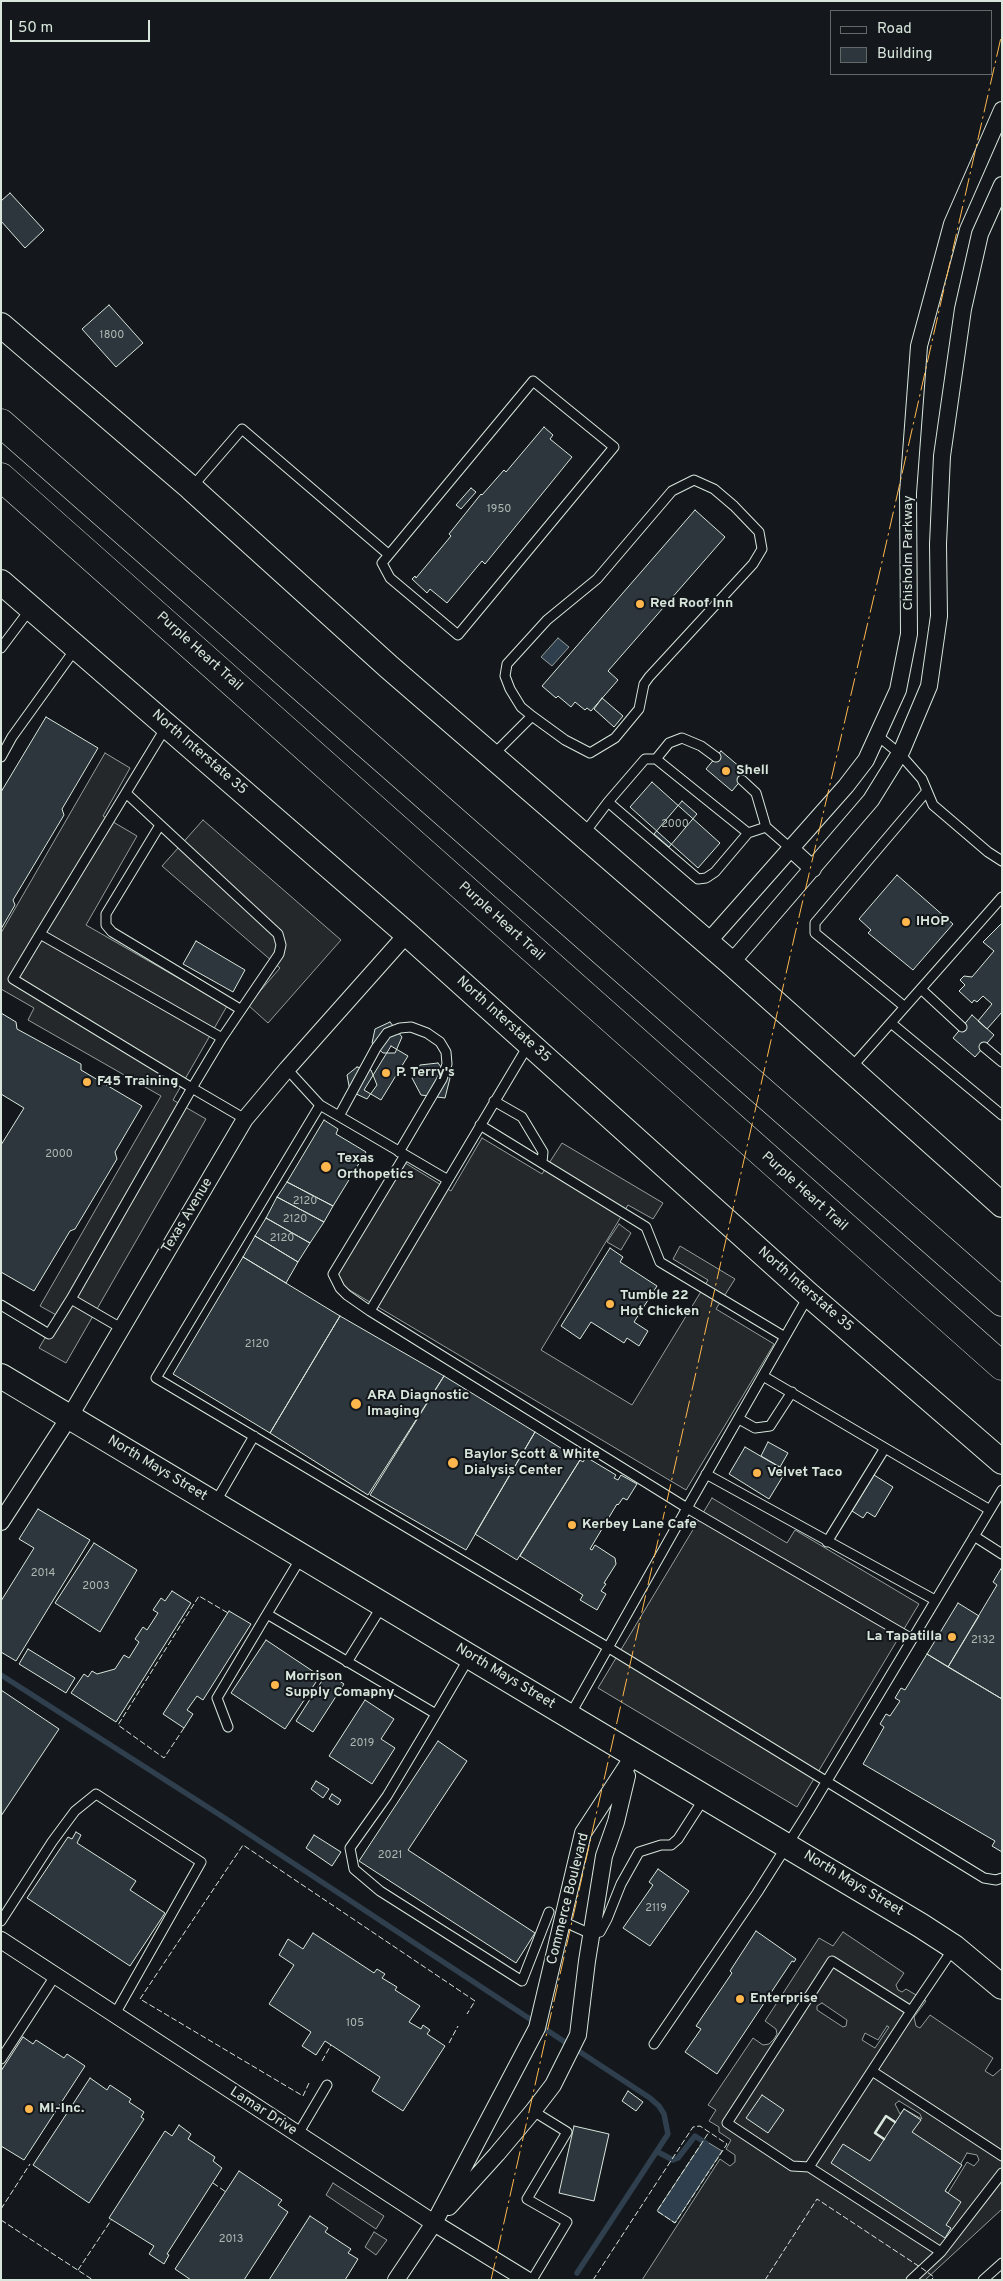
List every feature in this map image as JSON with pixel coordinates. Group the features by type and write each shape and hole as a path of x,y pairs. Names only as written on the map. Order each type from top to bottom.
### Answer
{"highway":[{"path":"1,423 1002,1302"},
{"name":"Purple Heart Trail","path":"1,477 1002,1366"}],"main road":[{"path":"1,325 191,488 389,667 731,964 1002,1205"},
{"name":"North Interstate 35","path":"1,582 407,934 809,1295 1002,1462"},
{"name":"North Mays Street","path":"1,1376 920,1924 954,1948 1002,1987"}],"street":[{"name":"Chisholm Parkway","path":"707,943 846,786 866,760 898,690 909,634 908,493 919,346 952,224 1002,110"},
{"path":"731,964 871,800 900,754 929,686 939,616 938,544 942,456 963,309 980,234 1002,185"},
{"path":"790,848 813,869"},
{"name":"Texas Avenue","path":"1,1522 70,1416 245,1118 287,1068 407,934"},
{"name":"Commerce Boulevard","path":"396,2280 434,2224 537,2028 556,1916 583,1834 634,1755"},
{"name":"Commerce Boulevard","path":"434,2224 498,2154 553,2085 578,2035 591,1934 604,1856 634,1755"},
{"name":"Lamar Drive","path":"1,1940 434,2224 527,2280"}],"lane":[{"path":"533,381 614,447 458,635 390,578 382,563 388,554 533,381"},
{"path":"191,488 242,429 388,554"},
{"path":"694,480 714,489 734,506 759,532 762,549 753,564 649,677 644,684 640,709 615,738 590,753 565,740 532,716 521,707 510,689 505,676 507,664 546,620 597,579 672,491 694,480"},
{"path":"1,648 31,608"},
{"path":"1,757 12,737 77,646"},
{"path":"492,756 532,716"},
{"path":"167,726 13,979 192,1088 245,1118"},
{"path":"878,736 900,754 922,779 933,805 988,852 1002,861"},
{"path":"656,759 669,743 682,738 701,746 716,757"},
{"path":"583,835 645,759 656,759 748,833"},
{"path":"742,780 756,793 766,827 790,848"},
{"path":"905,1007 815,933 815,923 927,791"},
{"path":"1,1305 49,1334 222,1038 279,954 281,945 278,934 126,793"},
{"path":"608,802 698,879 706,878 715,872 748,833 766,827"},
{"path":"160,825 106,914 106,925 112,932 240,1009"},
{"path":"850,1070 1002,897"},
{"path":"40,934 222,1038"},
{"path":"921,989 962,1027"},
{"path":"891,1022 1002,1115"},
{"path":"339,1116 376,1048 387,1034 400,1028 411,1027 440,1042 446,1052 447,1064 442,1079 333,1274 340,1288 347,1295 687,1508 912,1639"},
{"path":"370,1311 529,1044"},
{"path":"984,1047 1002,1062"},
{"path":"287,1068 320,1105 448,1180"},
{"path":"494,1101 522,1117 543,1152 542,1162"},
{"path":"320,1105 156,1378 609,1648 984,1878 996,1880 1002,1878"},
{"path":"480,1125 646,1227 660,1262 785,1337"},
{"path":"570,1716 809,1295"},
{"path":"71,1299 121,1328"},
{"path":"763,1376 990,1510"},
{"path":"739,1419 755,1428 770,1426 792,1392"},
{"path":"215,1504 254,1436"},
{"path":"827,1542 885,1448"},
{"path":"706,1474 935,1600"},
{"path":"654,2044 787,1846 1002,1490"},
{"path":"974,1536 1002,1554"},
{"path":"228,1726 217,1698 302,1556"},
{"path":"347,1662 384,1604"},
{"path":"267,1614 436,1714"},
{"path":"470,1656 387,1796 350,1848 354,1869 380,1891 522,1981 556,1916 591,1934 600,1932 621,1884 639,1852 671,1844 678,1839 705,1797"},
{"path":"1,1922 75,1811 96,1794 201,1862 114,2014"},
{"path":"809,2167 954,1948"},
{"path":"911,2011 832,1961 727,2123 792,2166 809,2167 941,2252"},
{"path":"1,2059 55,1976"},
{"path":"872,2071 1002,2156"},
{"path":"298,2134 327,2085"},
{"path":"532,2280 567,2222 527,2199 567,2132 533,2111"},
{"path":"911,2280 941,2252 1002,2173"},
{"path":"983,2280 1002,2263"}],"shaded area":[{"path":"105,753 130,768 103,816 137,836 86,925 227,1006 173,1100 206,1119 66,1363 39,1348 58,1316 40,1306 161,1096 28,1020 34,1008 1,989 1,933"},
{"path":"203,820 341,940 268,1023 248,1005 280,968 162,866"},
{"path":"482,1138 542,1174 562,1143 663,1203 653,1219 628,1205 541,1350 632,1405 708,1280 673,1259 680,1246 735,1279 716,1309 774,1344 686,1490 331,1279 402,1161 451,1191"},
{"path":"619,1224 631,1233 621,1250 607,1242"},
{"path":"712,1498 787,1543 795,1530 919,1604 797,1807 598,1688"},
{"path":"843,1932 904,1973 896,1985 898,1990 902,1992 906,1989 926,2001 914,2017 916,2026 920,2028 930,2015 993,2058 985,2071 993,2076 1002,2068 1002,2209 925,2280 642,2280 720,2159 730,2166 735,2162 735,2155 726,2149 731,2140 719,2132 719,2127 709,2121 716,2110 708,2105 753,2038 763,2045 769,2044 774,2039 777,2034 776,2029 765,2021 819,1938 833,1946","holes":["822,2003 847,2020 846,2026 843,2027 817,2010 817,2006","887,2026 889,2027 875,2048 862,2040 865,2033 878,2040","899,2101 920,2114 922,2119 904,2109 900,2114 895,2104","967,2153 977,2155 979,2160 974,2166 967,2162 948,2193 945,2191"]},
{"path":"333,2183 384,2216 376,2229 326,2195"},
{"path":"374,2232 387,2240 376,2255 365,2247"}],"water":[{"path":"558,638 569,647 552,666 541,657"},
{"path":"704,2140 722,2151 675,2223 657,2211"}],"building":[{"path":"10,193 44,230 25,248 1,221 1,201"},
{"path":"109,305 143,343 116,367 82,329"},
{"path":"544,427 553,435 550,439 572,457 485,564 482,561 447,603 430,589 427,593 412,579 415,576 416,578 451,536 449,534 481,494 504,470 506,472"},
{"path":"471,488 476,492 461,509 456,505"},
{"name":"Red Roof Inn","path":"695,510 725,537 608,671 618,680 591,711 587,708 585,710 575,702 571,707 558,696 556,698 542,686"},
{"path":"602,698 623,716 614,727 594,709"},
{"path":"46,717 98,748 62,809 64,815 13,900 15,905 1,929 1,792"},
{"name":"Shell","path":"721,751 747,773 732,791 706,769"},
{"path":"652,782 720,843 698,868 630,807"},
{"path":"682,801 697,814 669,847 654,834"},
{"name":"IHOP","path":"897,875 953,924 913,970 868,933 871,930 859,919"},
{"path":"1002,923 1002,1012 987,1029 978,1021 992,1004 983,996 977,1002 974,1000 972,1003 959,991 965,985 960,980 964,976 972,977 994,951 983,942"},
{"path":"196,941 245,970 233,992 183,964"},
{"path":"1,1013 16,1022 17,1029 81,1064 81,1070 142,1106 115,1152 117,1159 75,1229 70,1231 34,1291 1,1272 1,1145 24,1108 1,1094"},
{"path":"972,1015 994,1035 975,1057 953,1038"},
{"path":"390,1022 402,1037 395,1053 383,1053 372,1043 375,1029"},
{"name":"P. Terry's","path":"391,1046 408,1056 381,1100 364,1090"},
{"path":"438,1063 450,1078 445,1098 421,1095 412,1078 420,1065"},
{"path":"357,1067 371,1070 377,1085 367,1099 350,1091 347,1075"},
{"name":"Texas Orthopetics","path":"324,1120 338,1129 336,1134 366,1152 333,1206 287,1182"},
{"path":"287,1182 333,1206 324,1222 277,1197"},
{"path":"277,1197 324,1222 310,1243 266,1218"},
{"path":"266,1218 310,1243 298,1262 255,1236"},
{"path":"255,1236 298,1262 286,1283 243,1257"},
{"name":"Tumble 22 Hot Chicken","path":"610,1248 623,1257 620,1262 657,1286 634,1322 648,1331 639,1346 627,1338 624,1343 591,1322 580,1339 561,1326"},
{"path":"243,1257 340,1316 270,1433 173,1374"},
{"name":"ARA Diagnostic Imaging","path":"340,1316 444,1376 368,1495 270,1433"},
{"name":"Baylor Scott & White Dialysis Center","path":"444,1376 535,1432 466,1550 370,1495"},
{"path":"535,1432 580,1460 517,1560 475,1534"},
{"path":"768,1442 788,1453 780,1467 761,1456"},
{"name":"Velvet Taco","path":"745,1447 786,1471 769,1499 729,1474"},
{"name":"Kerbey Lane Cafe","path":"586,1457 616,1475 614,1478 618,1480 621,1475 637,1484 627,1500 623,1498 617,1504 590,1549 592,1550 595,1545 615,1558 616,1564 604,1583 606,1584 601,1591 606,1594 597,1610 580,1600 583,1595 520,1556 580,1460 583,1462"},
{"path":"874,1475 893,1487 875,1517 867,1512 863,1518 852,1511"},
{"path":"38,1509 90,1540 16,1661 1,1652 1,1601 34,1548 19,1539"},
{"path":"94,1543 137,1570 100,1632 55,1603"},
{"path":"1002,1567 1002,1699 948,1667 997,1585 993,1582"},
{"path":"172,1591 191,1603 116,1722 71,1693 84,1674 88,1677 92,1671 97,1674 115,1669 124,1655 129,1658 139,1642 135,1639 143,1627 147,1630 158,1613 153,1610 161,1598 165,1601"},
{"name":"La Tapatilla","path":"958,1603 979,1616 948,1667 927,1654"},
{"path":"229,1611 251,1624 203,1700 197,1696 187,1710 193,1714 184,1728 163,1714"},
{"name":"Morrison Supply Comapny","path":"266,1640 320,1676 285,1729 231,1693"},
{"path":"28,1649 75,1678 66,1693 19,1664"},
{"path":"927,1654 1002,1699 1002,1852 992,1846 995,1841 863,1764 884,1727 880,1724 886,1714 890,1716 900,1701 895,1698 901,1688 905,1690"},
{"path":"327,1673 344,1684 313,1732 296,1721"},
{"path":"1,1690 59,1729 1,1816"},
{"path":"365,1700 394,1719 381,1739 395,1748 372,1784 329,1756"},
{"path":"438,1741 467,1761 408,1850 535,1933 516,1963 359,1861"},
{"path":"316,1781 329,1789 323,1798 311,1789"},
{"path":"332,1794 341,1800 338,1805 329,1799"},
{"path":"76,1832 81,1835 77,1843 136,1881 130,1890 165,1913 130,1966 27,1898 68,1837 72,1839"},
{"path":"314,1835 341,1852 332,1866 306,1848"},
{"path":"658,1869 689,1891 650,1946 623,1928 653,1885 649,1882"},
{"name":"Enterprise","path":"756,1931 796,1959 794,1962 792,1961 717,2074 685,2052 701,2029 696,2026 732,1973 730,1971"},
{"path":"313,1933 374,1973 377,1969 385,1974 382,1978 397,1987 395,1990 420,2006 409,2022 421,2029 423,2025 430,2030 427,2034 445,2046 403,2111 372,2091 380,2077 325,2041 316,2055 302,2046 311,2032 269,2004 294,1965 279,1955 288,1939 303,1949"},
{"name":"MI-Inc.","path":"23,2037 33,2044 36,2040 64,2058 67,2054 85,2066 24,2160 1,2146 1,2071"},
{"path":"90,2078 107,2090 110,2085 131,2099 129,2102 144,2112 141,2117 144,2119 89,2203 33,2165"},
{"path":"628,2091 643,2102 636,2111 622,2101"},
{"path":"762,2095 784,2110 768,2133 746,2118"},
{"path":"904,2109 921,2120 912,2132 962,2165 945,2191 961,2202 946,2225 951,2228 945,2238 831,2163 843,2144 870,2161"},
{"path":"179,2125 191,2134 188,2139 215,2157 213,2161 222,2168 167,2254 169,2255 164,2264 149,2254 154,2246 109,2218 165,2131 172,2136"},
{"path":"574,2126 609,2134 594,2201 559,2193"},
{"path":"239,2171 282,2200 278,2205 288,2212 244,2280 191,2280 175,2269"},
{"path":"310,2216 328,2228 325,2232 351,2249 348,2253 358,2259 345,2280 269,2280"}],"waterway":[{"path":"1,1675 220,1815 650,2098 659,2106 664,2114 668,2134 577,2273"},
{"path":"658,2152 673,2160 678,2158 695,2136 706,2143"}],"fence":[{"path":"184,1728 164,1758 118,1725 199,1596 228,1613"},
{"path":"309,2083 303,2096 140,1999 243,1845 475,2001 467,2014"},
{"path":"449,2043 458,2026"},
{"path":"322,2061 331,2045"},
{"path":"593,2280 693,2127 700,2126 727,2144 675,2223 657,2211 709,2132"},
{"path":"1,2209 30,2164"},
{"path":"213,2183 226,2192"},
{"path":"765,2280 817,2199 923,2269 934,2277 931,2280"},
{"path":"78,2270 112,2219"},
{"path":"1,2220 93,2280"}],"wall":[{"path":"884,2139 875,2133 886,2116 895,2122"}],"power":[{"path":"993,73 1002,33"},
{"path":"491,2280 795,934 992,75"}],"place":[{"name":"Red Roof Inn","path":"640,604"},
{"name":"Shell","path":"726,771"},
{"name":"IHOP","path":"906,922"},
{"name":"P. Terry's","path":"386,1073"},
{"name":"F45 Training","path":"87,1082"},
{"name":"Texas Orthopetics","path":"326,1167"},
{"name":"Tumble 22 Hot Chicken","path":"610,1304"},
{"name":"ARA Diagnostic Imaging","path":"356,1404"},
{"name":"Baylor Scott & White Dialysis Center","path":"453,1463"},
{"name":"Velvet Taco","path":"757,1473"},
{"name":"Kerbey Lane Cafe","path":"572,1525"},
{"name":"La Tapatilla","path":"952,1637"},
{"name":"Morrison Supply Comapny","path":"275,1685"},
{"name":"Enterprise","path":"740,1999"},
{"name":"MI-Inc.","path":"29,2109"}]}
